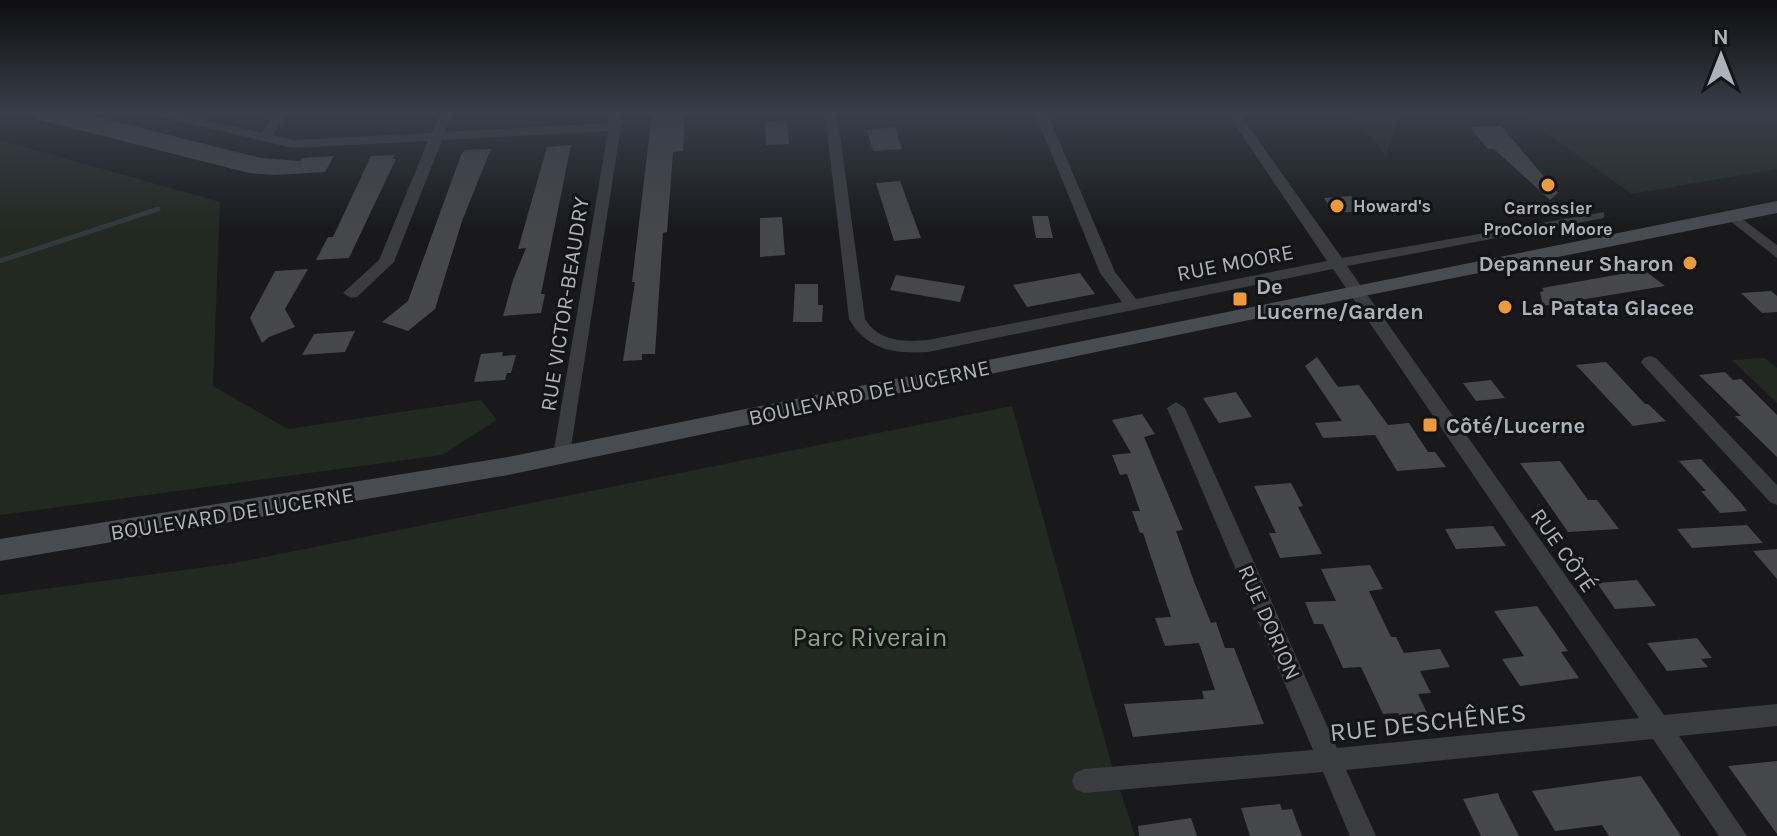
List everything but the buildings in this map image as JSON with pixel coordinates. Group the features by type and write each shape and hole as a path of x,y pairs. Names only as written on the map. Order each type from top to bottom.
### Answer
{"main road":[{"name":"BOULEVARD DE LUCERNE","path":"0,550 326,498 562,455 1354,291 1777,209"}],"street":[{"path":"351,293 386,262 430,152"},
{"name":"RUE VICTOR-BEAUDRY","path":"562,455 611,152"},
{"name":"RUE MOORE","path":"836,152 857,319 861,328 879,342 908,347 928,346 1599,215"},
{"path":"1057,152 1108,273 1132,304"},
{"name":"RUE CÔTÉ","path":"1260,152 1734,836"},
{"path":"1734,217 1777,253"},
{"path":"1650,362 1777,497"},
{"name":"RUE DORION","path":"1176,408 1363,836"},
{"name":"RUE DESCHÊNES","path":"1084,781 1330,760 1777,715"}],"green space":[{"path":"0,152 43,152 220,202 213,386 288,429 481,400 497,420 442,455 0,515"},
{"path":"1573,152 1777,152 1777,169 1632,194"},
{"path":"1765,358 1777,368 1777,403 1732,360"},
{"name":"Parc Riverain","path":"1012,406 1112,766 1135,836 0,836 0,595 235,563"}],"waterway":[{"path":"0,261 158,209"}],"place":[{"name":"Carrossier ProColor Moore","path":"1548,185"},
{"name":"Howard's","path":"1337,206"},
{"name":"Depanneur Sharon","path":"1690,263"},
{"name":"De Lucerne/Garden","path":"1240,299"},
{"name":"La Patata Glacee","path":"1505,307"},
{"name":"Côté/Lucerne","path":"1430,425"}]}
